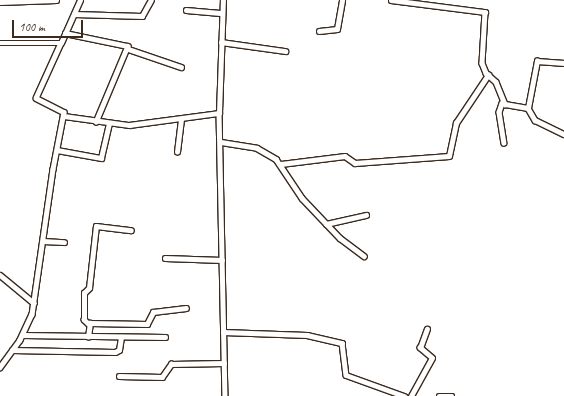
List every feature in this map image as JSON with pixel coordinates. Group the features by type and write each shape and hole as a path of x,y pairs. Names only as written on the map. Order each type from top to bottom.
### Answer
{"street":[{"path":"0,2 56,0"},
{"path":"0,368 23,335 34,303 57,150 64,116 63,109 36,98 80,0"},
{"path":"74,14 142,16 151,0"},
{"path":"223,0 220,13 221,42 219,113 221,142 225,396"},
{"path":"319,31 337,29 342,0"},
{"path":"391,0 485,12 482,63 490,76 502,103 499,112 504,144"},
{"path":"186,10 220,13"},
{"path":"65,33 125,44 128,48 181,67"},
{"path":"221,42 285,51"},
{"path":"0,43 61,43"},
{"path":"96,122 128,48"},
{"path":"564,63 535,63 528,108 535,120 564,134"},
{"path":"281,164 345,156 354,163 449,156 459,117 490,76"},
{"path":"502,103 528,108"},
{"path":"64,116 109,124 181,120 219,113"},
{"path":"178,152 181,120"},
{"path":"57,150 101,158 109,124"},
{"path":"221,142 263,150 281,164 302,198 326,224 364,256"},
{"path":"326,224 366,215"},
{"path":"88,337 88,324 84,320 84,293 89,288 96,226 131,230"},
{"path":"43,241 64,242"},
{"path":"165,258 222,260"},
{"path":"0,274 34,303"},
{"path":"88,324 147,324 152,312 186,308"},
{"path":"411,396 432,358 420,348 427,328"},
{"path":"223,332 307,335 342,343 346,375 404,396"},
{"path":"23,335 165,338"},
{"path":"12,350 115,352 119,350 121,337"},
{"path":"119,376 162,377 171,364 224,363"},
{"path":"439,396 452,396"}]}
